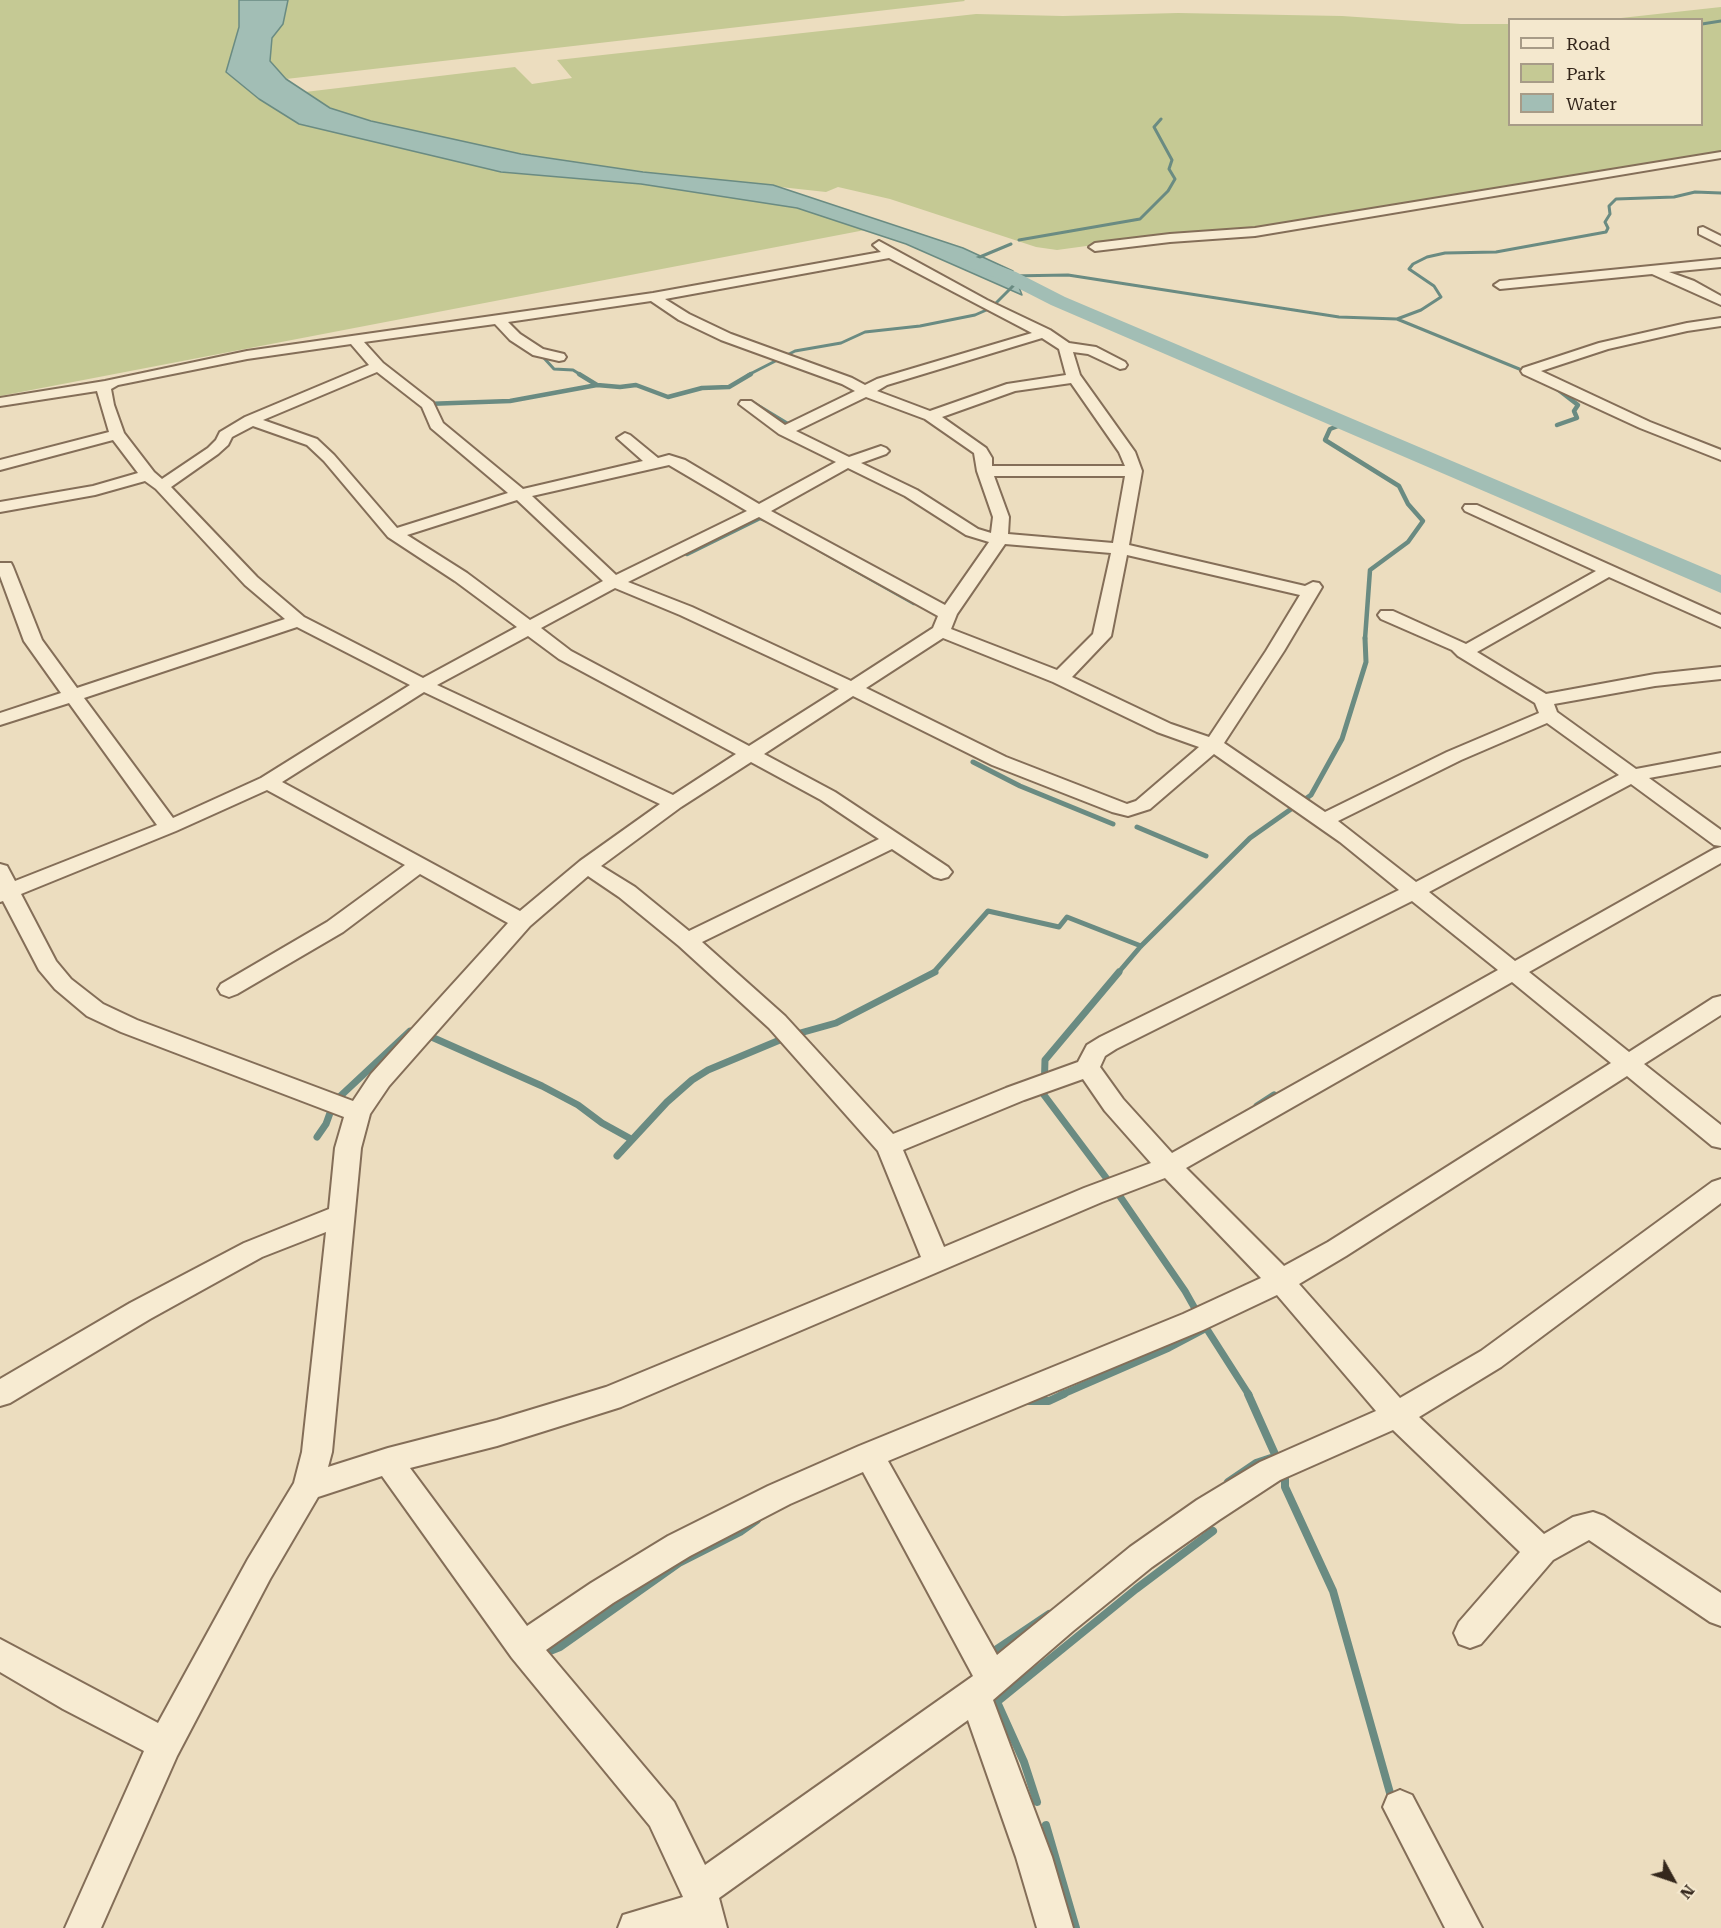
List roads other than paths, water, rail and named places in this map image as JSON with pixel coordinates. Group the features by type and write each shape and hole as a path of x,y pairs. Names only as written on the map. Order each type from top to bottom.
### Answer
{"street":[{"path":"1095,247 1170,238 1255,232 1721,155"},
{"path":"1703,231 1721,241"},
{"path":"876,242 891,254 982,303 1045,333 1065,347 1091,350 1120,365"},
{"path":"0,402 107,385 247,355 653,297 891,254"},
{"path":"1500,285 1721,262"},
{"path":"1650,270 1689,284 1721,301"},
{"path":"83,1928 165,1744 259,1569 308,1488 317,1452 348,1148 358,1112 380,1080 522,921 586,866 674,803 854,689 945,622 999,540 1001,517 981,452 972,443 930,416 865,391 847,381 726,337 684,317 653,297"},
{"path":"498,319 515,337 538,352 559,357"},
{"path":"1721,322 1687,327 1604,346 1528,370 1645,425 1721,456"},
{"path":"784,431 882,382 1045,333"},
{"path":"355,340 378,366 428,405 436,425 483,466 520,494 614,582 686,611 854,689 999,761 1128,810 1143,805 1213,745 1275,651 1313,587 1309,592 1168,558 1119,550 999,540 972,532 932,504 784,431 746,404"},
{"path":"1060,678 1102,636 1134,471 1127,452 1075,378 1065,347"},
{"path":"162,486 213,451 223,442 225,435 251,421 251,418 378,366"},
{"path":"930,416 1012,387 1075,378"},
{"path":"107,385 104,388 106,405 117,434 148,475 162,486 251,581 298,621 423,685 674,803"},
{"path":"251,421 312,442 329,458 394,534 461,577 565,655 752,753 828,796 941,872"},
{"path":"0,465 117,434"},
{"path":"625,438 653,462"},
{"path":"358,1112 140,1030 95,1010 63,984 47,965 3,886 169,827 268,782 423,685 614,582 759,511 846,463 881,450"},
{"path":"394,534 463,514 520,494 587,480 653,462 669,460 680,462 945,622 1164,728 1213,745 1281,794 1325,820 1721,1139"},
{"path":"985,471 1134,471"},
{"path":"0,507 95,490 148,475"},
{"path":"1471,508 1721,622"},
{"path":"5,567 33,641 169,827"},
{"path":"1464,652 1610,570"},
{"path":"1387,615 1458,646 1546,708 1721,840"},
{"path":"0,719 298,621"},
{"path":"1325,820 1546,708 1655,680 1721,673"},
{"path":"888,1146 1015,1094 1088,1068 1095,1051 1108,1043 1413,892 1634,775 1721,759"},
{"path":"268,782 522,921"},
{"path":"687,941 894,840"},
{"path":"308,1488 388,1461 497,1433 611,1398 746,1344 936,1261 1169,1166 1721,854"},
{"path":"229,989 335,927 419,865"},
{"path":"586,866 627,892 687,941 777,1022 888,1146 936,1261"},
{"path":"523,1647 602,1593 679,1546 780,1495 869,1455 1182,1326 1281,1281 1347,1242 1721,1004"},
{"path":"1088,1068 1114,1105 1169,1166 1281,1281 1396,1415 1533,1544 1543,1549"},
{"path":"636,1928 704,1909 984,1687 1124,1571 1208,1510 1270,1472 1396,1415 1491,1359 1721,1189"},
{"path":"0,1394 140,1311 253,1250 341,1215"},
{"path":"869,1455 984,1687 1055,1928"},
{"path":"388,1461 523,1647 662,1814 704,1909"},
{"path":"1470,1633 1543,1549 1553,1546 1584,1527 1593,1526 1721,1611"},
{"path":"1,1656 75,1698 165,1744"},
{"path":"1400,1807 1464,1928"}],"water":[{"path":"239,0 288,0 283,24 272,38 270,61 286,79 330,108 371,121 521,154 643,172 773,185 963,248 1013,271 1022,295 906,244 797,208 641,184 501,172 299,124 259,99 226,72 239,27"}],"waterway":[{"path":"1703,24 1721,21"},
{"path":"1019,240 1140,219 1168,191 1175,179 1169,169 1172,160 1154,127 1161,119"},
{"path":"1397,319 1421,310 1441,297 1434,286 1409,269 1413,264 1427,257 1445,253 1496,252 1606,232 1608,228 1605,222 1610,214 1609,206 1616,199 1674,197 1695,192 1721,193"},
{"path":"975,259 1011,244"},
{"path":"973,262 1009,276 1058,301 1721,585"},
{"path":"1009,276 1068,275 1339,317 1397,319"},
{"path":"748,375 795,351 841,343 865,332 920,326 975,315 991,308 1014,285"},
{"path":"1397,319 1529,373"},
{"path":"543,357 554,369 573,370 581,375"},
{"path":"579,374 597,385"},
{"path":"597,385 620,387 636,385 668,397 702,388 729,387 751,374"},
{"path":"426,404 510,401 597,385"},
{"path":"1556,388 1578,405 1574,411 1577,418 1557,425"},
{"path":"751,402 789,425"},
{"path":"1346,423 1330,429 1325,440 1399,486 1408,504 1423,521 1408,542 1370,570 1365,639"},
{"path":"687,554 760,518 768,521"},
{"path":"818,549 914,603"},
{"path":"1141,946 1250,838 1311,795 1342,739 1366,662 1365,639"},
{"path":"973,762 1020,786 1113,824"},
{"path":"1137,827 1206,856"},
{"path":"933,973 988,911 1059,927 1067,917 1141,946"},
{"path":"1118,973 1141,946"},
{"path":"793,1035 836,1023 935,972"},
{"path":"1119,972 1045,1060 1044,1095 1119,1195 1185,1291 1198,1314"},
{"path":"317,1137 326,1124 334,1102 410,1031 417,1032"},
{"path":"427,1035 542,1086 578,1105 602,1123 631,1139"},
{"path":"617,1156 667,1102 692,1080 708,1070 787,1037"},
{"path":"1257,1106 1274,1095"},
{"path":"1203,1323 1206,1328"},
{"path":"1061,1395 1169,1348 1206,1328"},
{"path":"1206,1328 1249,1395"},
{"path":"1023,1401 1049,1401 1064,1394"},
{"path":"1248,1394 1278,1461"},
{"path":"1228,1482 1256,1463 1274,1457"},
{"path":"1285,1472 1285,1487 1333,1591 1392,1800"},
{"path":"540,1655 560,1647 679,1563 740,1532 757,1520"},
{"path":"1037,1802 1024,1762 997,1702 1136,1589 1213,1531"},
{"path":"988,1655 1049,1614"},
{"path":"1046,1825 1076,1928"}]}
